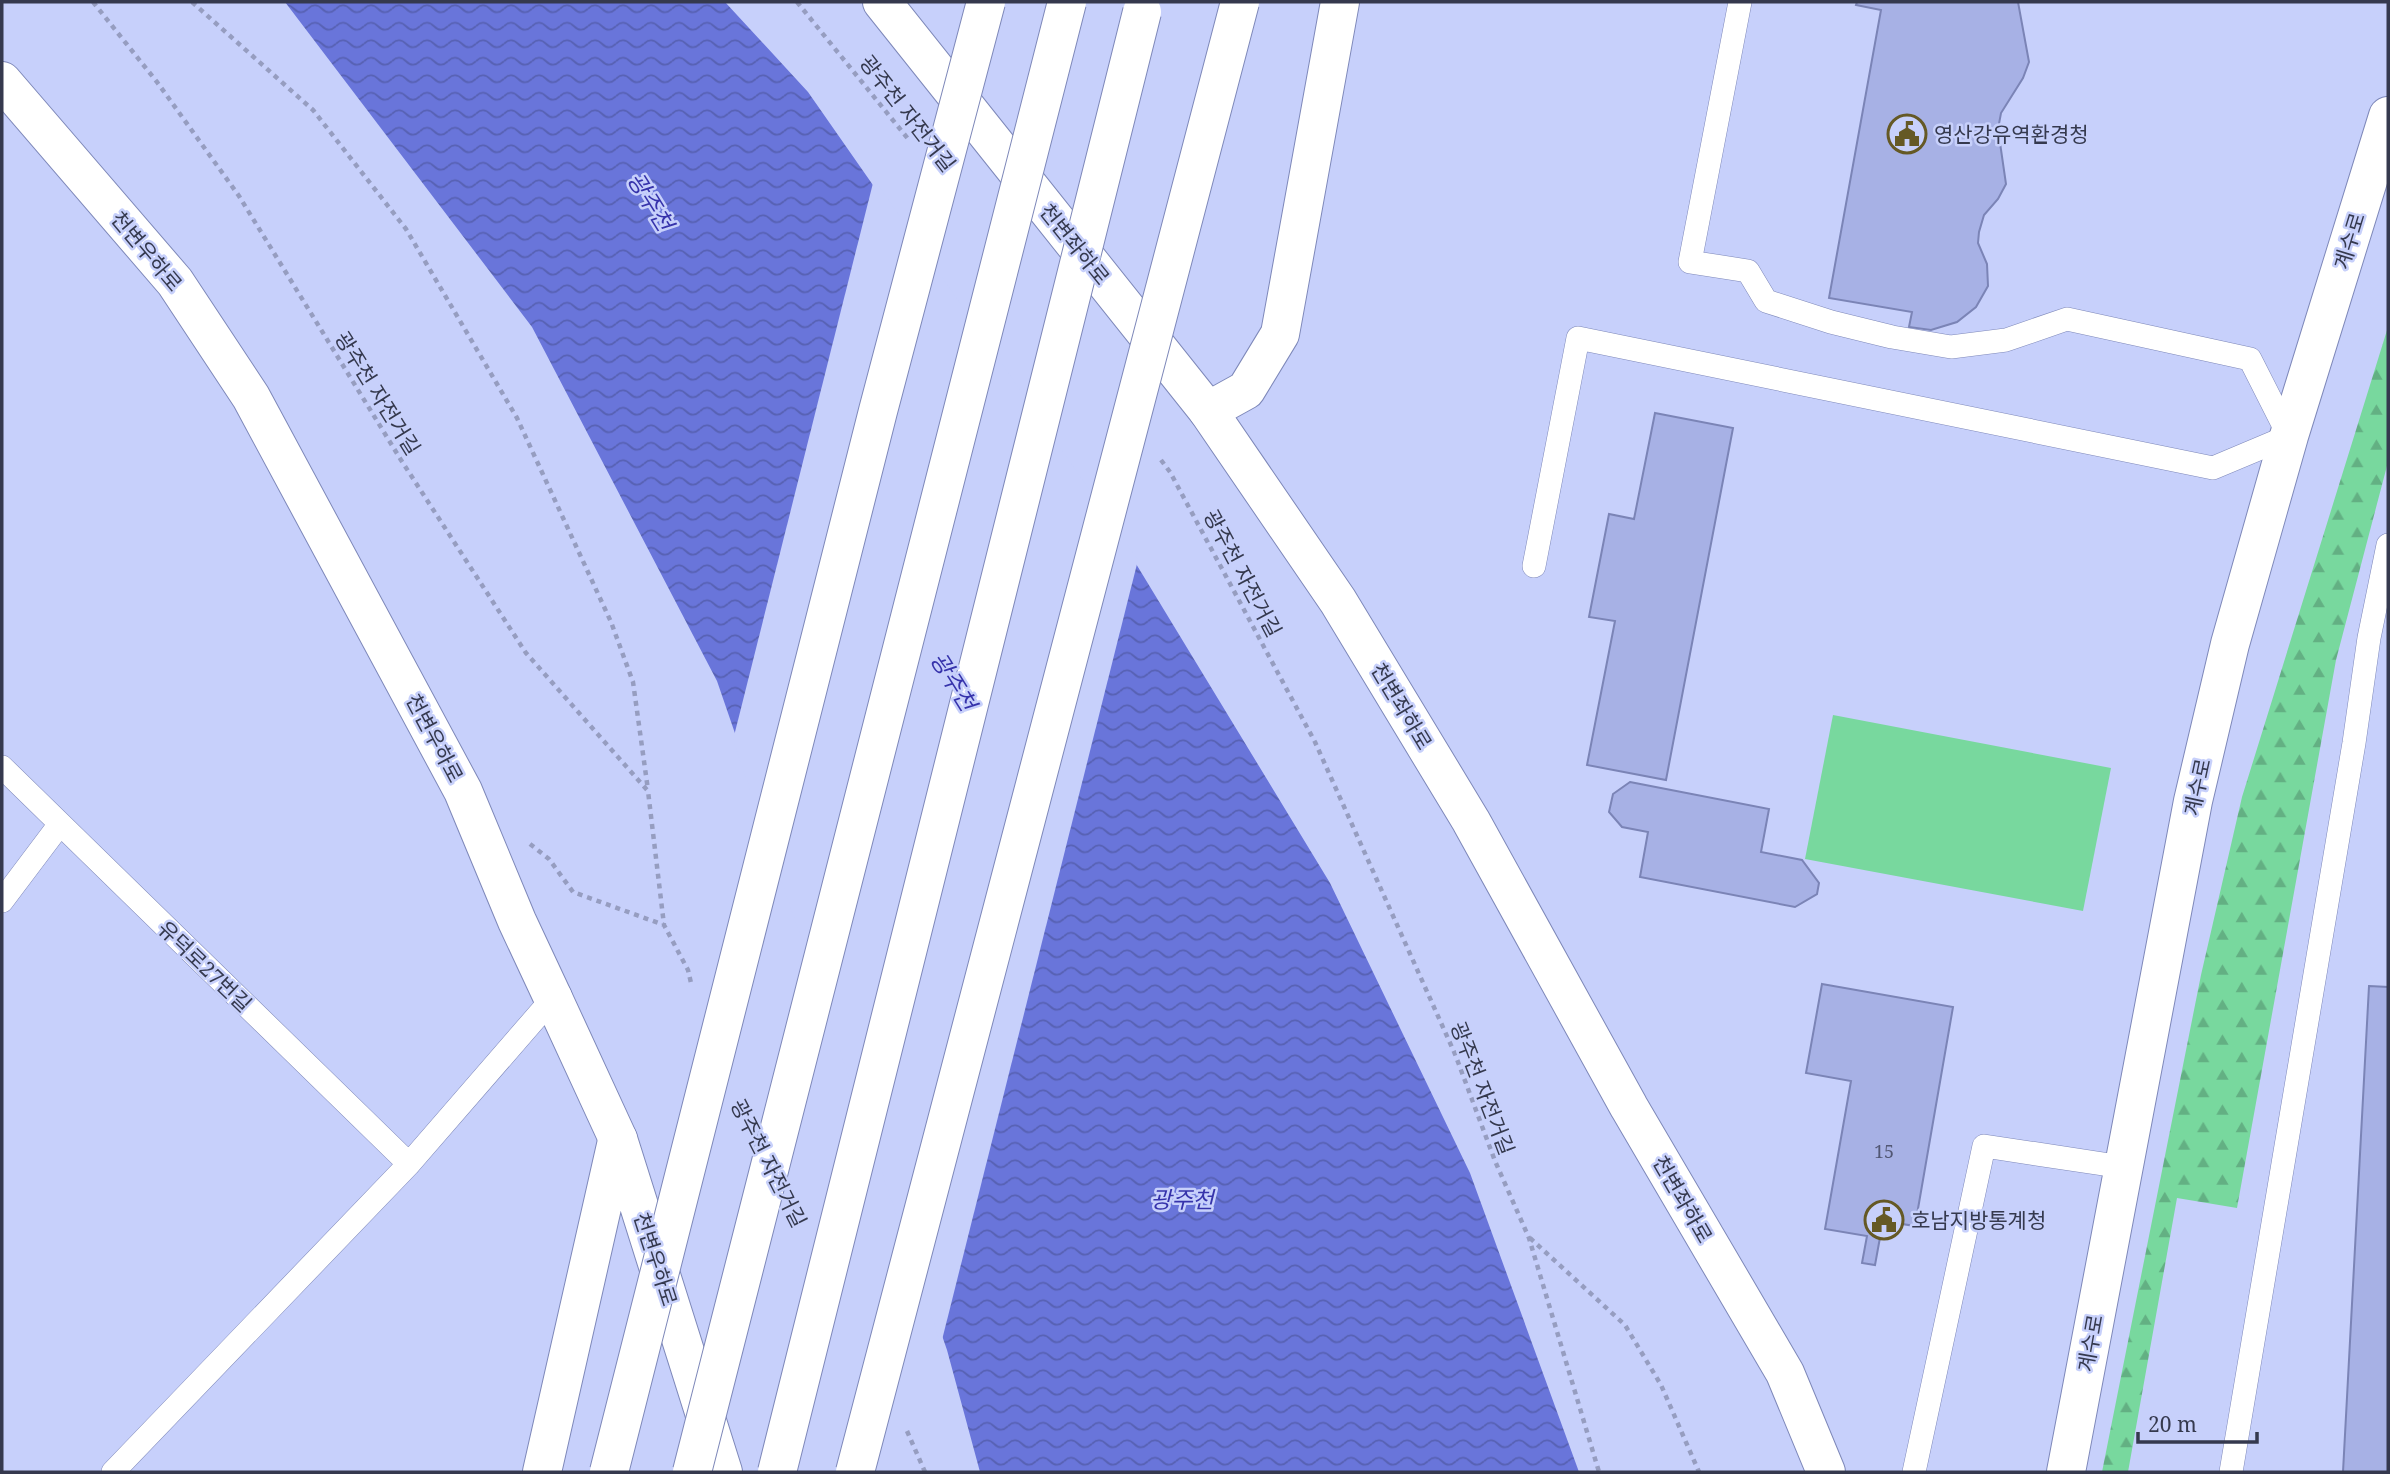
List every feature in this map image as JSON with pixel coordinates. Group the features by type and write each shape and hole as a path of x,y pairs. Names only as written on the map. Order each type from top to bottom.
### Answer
{"main road":[{"name":"천변좌하로","path":"882,2 1208,411 1338,601 1471,821 1629,1107 1785,1373 1826,1472"},
{"path":"609,1472 878,411 986,2"},
{"path":"692,1472 1067,2"},
{"path":"855,1472 1240,2"},
{"path":"1208,411 1246,390 1280,334 1340,2"},
{"path":"777,1472 1142,12"},
{"name":"천변우하로","path":"2,80 175,282 251,397 463,791 517,920 618,1139 723,1472"},
{"name":"계수로","path":"2066,1472 2196,788 2230,644 2289,436 2388,116"},
{"path":"542,1472 618,1139"}],"lane":[{"path":"1534,566 1578,338 2214,468 2289,436 2250,359 2067,319 2007,340 1951,347 1892,337 1831,322 1766,301 1748,271 1690,262 1740,2"},
{"path":"2231,1472 2369,638 2388,545"},
{"name":"유덕로27번길","path":"2,767 409,1164"},
{"path":"2,901 60,824"},
{"path":"113,1472 409,1164 553,998"},
{"path":"1914,1472 1984,1146 2123,1167"}],"path":[{"name":"광주천 자전거길","path":"93,2 157,82 239,196 401,460 526,653 648,791"},
{"path":"192,2 313,110 406,229 517,418 611,622 633,682 664,925 688,970 694,995"},
{"name":"광주천 자전거길","path":"797,2 914,147"},
{"name":"광주천 자전거길","path":"1153,450 1170,472 1315,742 1455,1055 1495,1161 1529,1238 1600,1472"},
{"path":"528,842 549,859 573,892 664,925"},
{"name":"광주천 자전거길","path":"1529,1238 1625,1325 1661,1385 1699,1472"},
{"path":"902,1421 925,1472"}],"green space":[{"path":"2388,327 2388,462 2336,660 2237,1208 2177,1198 2128,1472 2102,1472 2201,975 2242,797"},
{"path":"1833,715 2111,768 2083,911 1805,859"}],"water":[{"name":"광주천","path":"285,2 725,2 808,92 1127,549 1330,883 1470,1173 1579,1472 980,1472 947,1350 717,681 532,327"}],"pier":[{"path":"874,179 1138,560 941,1344 733,740"}],"building":[{"path":"1857,2 2018,2 2029,62 2023,78 2001,113 1998,129 2006,184 1998,199 1984,215 1979,232 1978,243 1987,264 1988,286 1976,307 1957,322 1931,330 1909,327 1912,312 1829,298 1881,10 1856,5"},
{"path":"1655,413 1733,428 1666,780 1587,765 1615,621 1589,617 1609,514 1634,519"},
{"path":"1630,782 1769,809 1761,852 1802,860 1819,883 1817,894 1795,907 1640,877 1648,832 1622,827 1609,812 1613,794"},
{"path":"1822,984 1953,1007 1915,1226 1883,1221 1875,1265 1862,1263 1867,1236 1825,1229 1851,1081 1806,1073"},
{"path":"2369,986 2388,987 2388,1472 2343,1472"}],"place":[{"name":"영산강유역환경청","path":"1907,134"},
{"name":"호남지방통계청","path":"1884,1220"}]}
